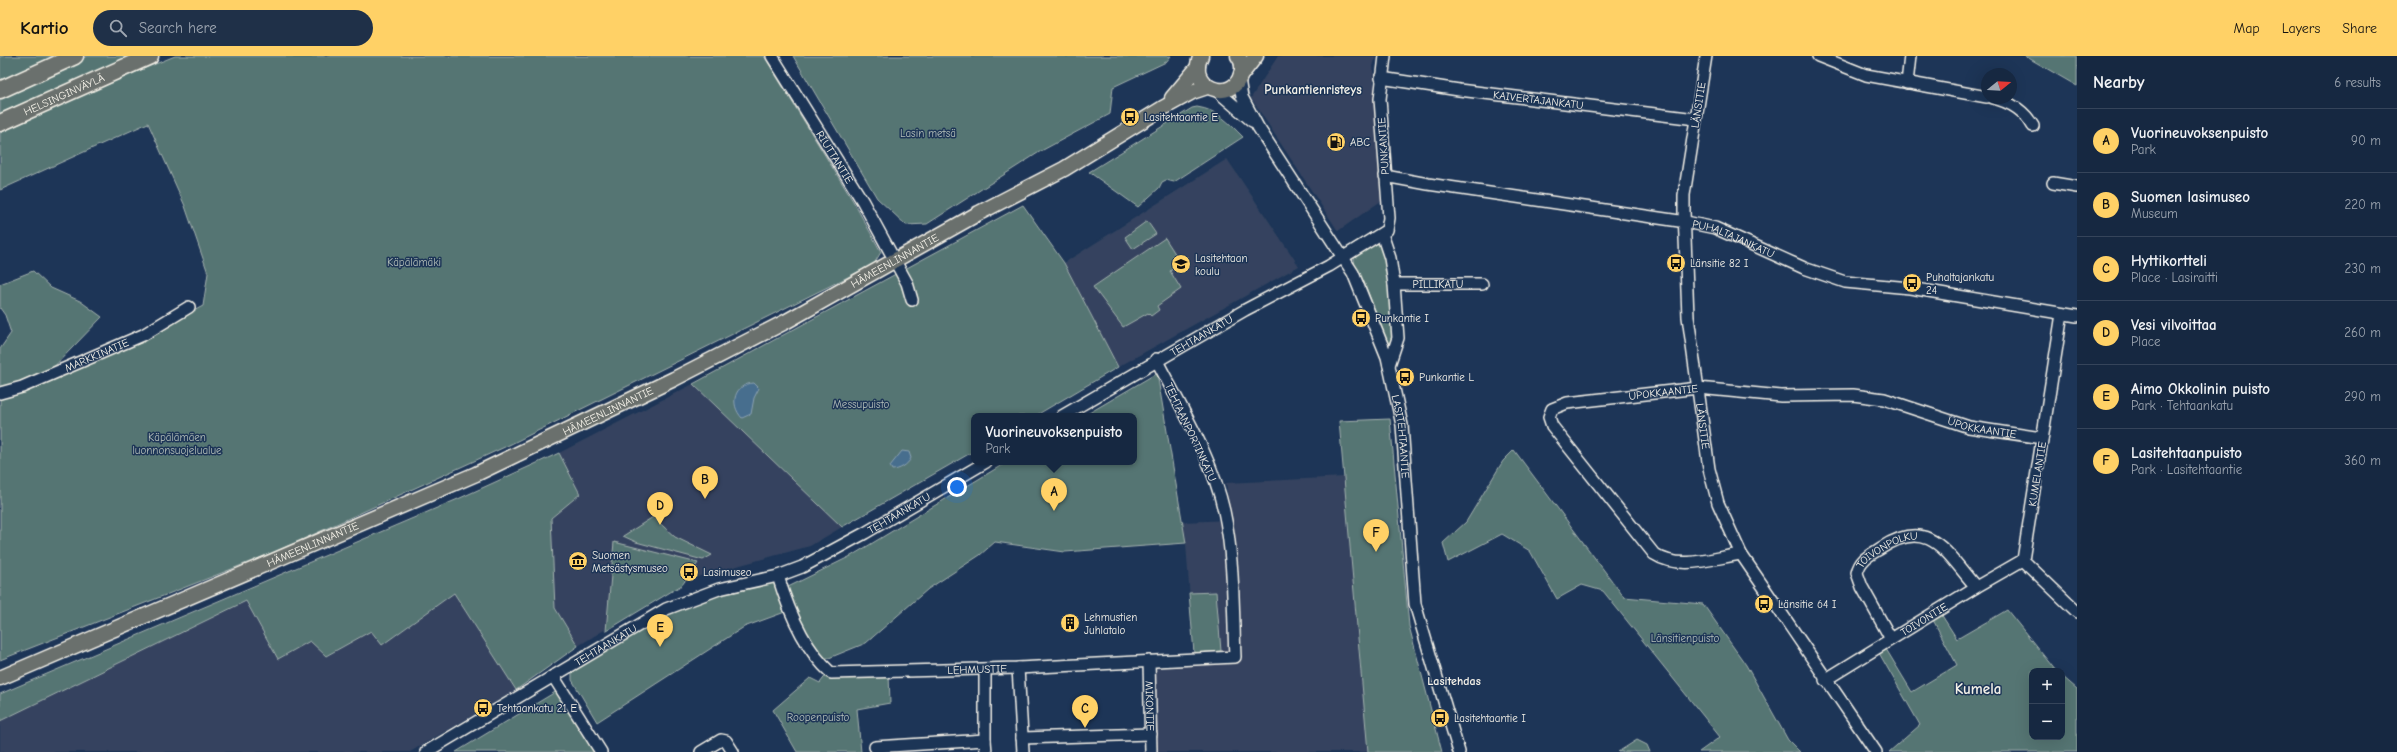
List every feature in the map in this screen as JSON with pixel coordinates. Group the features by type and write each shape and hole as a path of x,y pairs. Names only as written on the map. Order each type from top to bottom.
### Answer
{"highway":[{"path":"0,90 76,56"},
{"name":"HELSINGINVÄYLÄ","path":"0,123 150,56"}],"main road":[{"path":"1238,56 1241,63 1240,77"},
{"path":"1240,77 1256,56"},
{"name":"HÄMEENLINNANTIE","path":"1163,108 1200,59"},
{"path":"1200,59 1199,77 1212,89"},
{"name":"HÄMEENLINNANTIE","path":"0,674 28,664 476,474 681,375 787,321 895,260 1071,166 1163,108 1192,92 1230,88 1240,77"},
{"name":"HÄMEENLINNANTIE","path":"0,678 28,664"}],"street":[{"name":"RIUTTANTIE","path":"772,56 863,202 908,283 912,300"},
{"name":"PUNKANTIE","path":"1382,234 1386,230 1389,218 1385,176 1381,78 1385,56"},
{"name":"LÄNSITIE","path":"1706,56 1684,195 1686,222 1686,290 1698,388 1713,488 1726,523 1741,554 1825,680 1876,752"},
{"path":"1818,56 1866,75 1981,96"},
{"path":"1907,83 1910,56"},
{"name":"LASITEHTAANTIE","path":"1240,77 1242,97 1258,127 1343,257 1365,301 1389,365 1402,425 1415,604 1459,752"},
{"name":"KAIVERTAJANKATU","path":"1381,78 1459,90 1696,119"},
{"name":"LASITEHTAANTIE","path":"1212,89 1258,127"},
{"path":"2011,104 2019,109 2033,126"},
{"name":"PUHALTAJANKATU","path":"1385,176 1686,222 1715,228 1804,268 1845,282 1910,288 2077,316"},
{"path":"2053,183 2077,187"},
{"path":"1343,257 1382,234 1390,258 1394,284 1398,338 1389,365"},
{"name":"TEHTAANKATU","path":"1067,413 1156,360 1343,257"},
{"name":"PILLIKATU","path":"1394,284 1482,284"},
{"name":"MARKKINATIE","path":"0,393 22,387 143,335 189,307"},
{"name":"KUMELANTIE","path":"2023,560 2062,314"},
{"name":"TEHTAANPORTINKATU","path":"1156,360 1188,419 1216,482 1224,512 1229,553 1235,657"},
{"name":"UPOKKAANTIE","path":"1741,554 1685,563 1670,562 1654,554 1549,422 1552,409 1562,404 1698,388 1781,396 1853,395 1884,398 1969,427 2042,438"},
{"name":"TEHTAANKATU","path":"426,752 680,602 718,589 778,576 822,557 981,465"},
{"name":"TOIVONPOLKU","path":"1891,639 1862,587 1857,573 1862,560 1898,537 1914,534 1922,536 1937,544 1950,554 1976,587"},
{"path":"2023,560 2077,612"},
{"name":"TOIVONTIE","path":"1825,680 1976,587 2023,560"},
{"name":"LEHMUSTIE","path":"778,576 787,601 803,635 821,664 831,672 1018,668 1149,660 1235,657"},
{"name":"MIKONTIE","path":"1149,660 1151,752"},
{"path":"1018,668 1023,752"},
{"path":"985,669 986,752"},
{"path":"553,676 601,752"},
{"path":"1022,738 1151,734"},
{"path":"701,752 721,740 726,741 733,752"},
{"path":"875,747 985,740"}],"shaded area":[{"path":"1278,56 1376,56 1373,66 1381,201 1338,231 1251,98"},
{"name":"Lasitehtaan koulu","path":"1227,159 1299,266 1118,367 1064,263"},
{"path":"754,383 759,388 754,398 751,414 742,418 736,407 736,396 742,387 747,384"},
{"path":"693,384 842,527 810,546 686,580 578,646 555,608 551,518 580,494 559,453"},
{"path":"902,451 909,452 911,458 903,467 892,470 890,466"},
{"path":"1344,477 1368,752 1151,752 1149,661 1194,658 1186,543 1182,522 1231,520 1226,483"},
{"path":"454,593 516,690 410,752 0,752 0,721 246,601 278,659 310,641 327,656 371,631 382,645"}],"green space":[{"path":"0,56 58,56 0,81"},
{"path":"87,56 131,56 0,114 0,96"},
{"name":"Käpälämäki","path":"175,56 764,56 853,201 881,252 874,264 507,446 275,552 0,660 0,349 11,333 5,315 0,308 0,284 33,271 51,288 80,301 102,317 44,377 112,354 203,306 208,273 185,206 148,123 0,190 0,133 104,85"},
{"name":"Lasin metsä","path":"793,56 1171,56 1166,62 1113,87 1110,114 1041,151 927,224 906,225 877,198"},
{"path":"2025,56 2077,56 2077,86"},
{"path":"1197,107 1217,114 1228,122 1243,137 1174,182 1166,180 1162,182 1159,188 1138,207 1089,172 1192,108"},
{"name":"Messupuisto","path":"1023,205 1064,263 1118,367 1040,413 971,413 971,453 842,527 693,384"},
{"path":"1147,221 1156,234 1133,249 1125,237"},
{"path":"1165,238 1181,263 1170,271 1181,289 1157,306 1159,310 1151,316 1148,313 1123,327 1093,287"},
{"path":"1374,243 1381,245 1385,251 1395,339 1392,345 1388,345 1364,282 1355,267 1354,259 1360,251"},
{"path":"1157,373 1186,543 1065,552 995,542 980,555 928,589 866,643 829,658 822,658 797,616 786,588 851,556 1002,465 1137,465 1137,413 1089,413"},
{"path":"1390,419 1409,626 1442,752 1368,752 1339,421"},
{"name":"Länsitienpuisto","path":"1514,450 1624,597 1703,604 1746,665 1788,740 1800,752 1699,752 1720,737 1603,591 1582,585 1557,599 1530,551 1502,534 1448,562 1443,543 1466,522 1503,461"},
{"path":"559,453 580,494 551,518 555,608 578,646 516,690 454,593 382,645 371,631 326,656 310,641 278,659 246,601 0,721 0,694 458,499"},
{"path":"653,517 675,537 712,555 703,560 636,542 623,536"},
{"path":"614,542 698,563 682,585 606,631"},
{"path":"773,580 785,612 744,627 597,722 572,680 572,667 679,605 719,592"},
{"path":"1216,592 1221,651 1194,653 1189,593"},
{"path":"2007,610 2054,668 2029,668 2029,740 2065,740 2065,679 2077,689 2077,752 1889,752 1920,725 1879,653 1886,649 1912,692 1957,665 1932,618 1941,614 1957,639"},
{"name":"Roopenpuisto","path":"827,674 889,674 890,703 857,709 861,752 797,752 773,710 810,678 820,683"},
{"path":"557,691 594,752 456,752"},
{"path":"1637,740 1647,745 1650,752 1618,752"}],"place":[{"name":"Lasitehtaantie E","path":"1130,117"},
{"name":"ABC","path":"1336,142"},
{"name":"Länsitie 82 I","path":"1676,263"},
{"name":"Lasitehtaan koulu","path":"1181,264"},
{"name":"Puhaltajankatu 24","path":"1912,283"},
{"name":"Punkantie I","path":"1361,318"},
{"name":"Punkantie L","path":"1405,377"},
{"name":"Suomen lasimuseo","path":"705,499"},
{"name":"Vuorineuvoksenpuisto","path":"1054,511"},
{"name":"Vesi vilvoittaa","path":"660,525"},
{"name":"Lasitehtaanpuisto","path":"1376,552"},
{"name":"Suomen Metsästysmuseo","path":"578,561"},
{"name":"Lasimuseo","path":"689,572"},
{"name":"Länsitie 64 I","path":"1764,604"},
{"name":"Lehmustien Juhlatalo","path":"1070,623"},
{"name":"Aimo Okkolinin puisto","path":"660,647"},
{"name":"Tehtaankatu 21 E","path":"483,708"},
{"name":"Lasitehtaantie I","path":"1440,718"},
{"name":"Hyttikortteli","path":"1085,728"}],"district":[{"name":"Punkantienristeys","path":"1313,89"},
{"name":"Lasitehdas","path":"1454,681"},
{"name":"Kumela","path":"1978,689"}],"park label":[{"name":"Käpälämäen luonnonsuojelualue","path":"177,443"}]}
